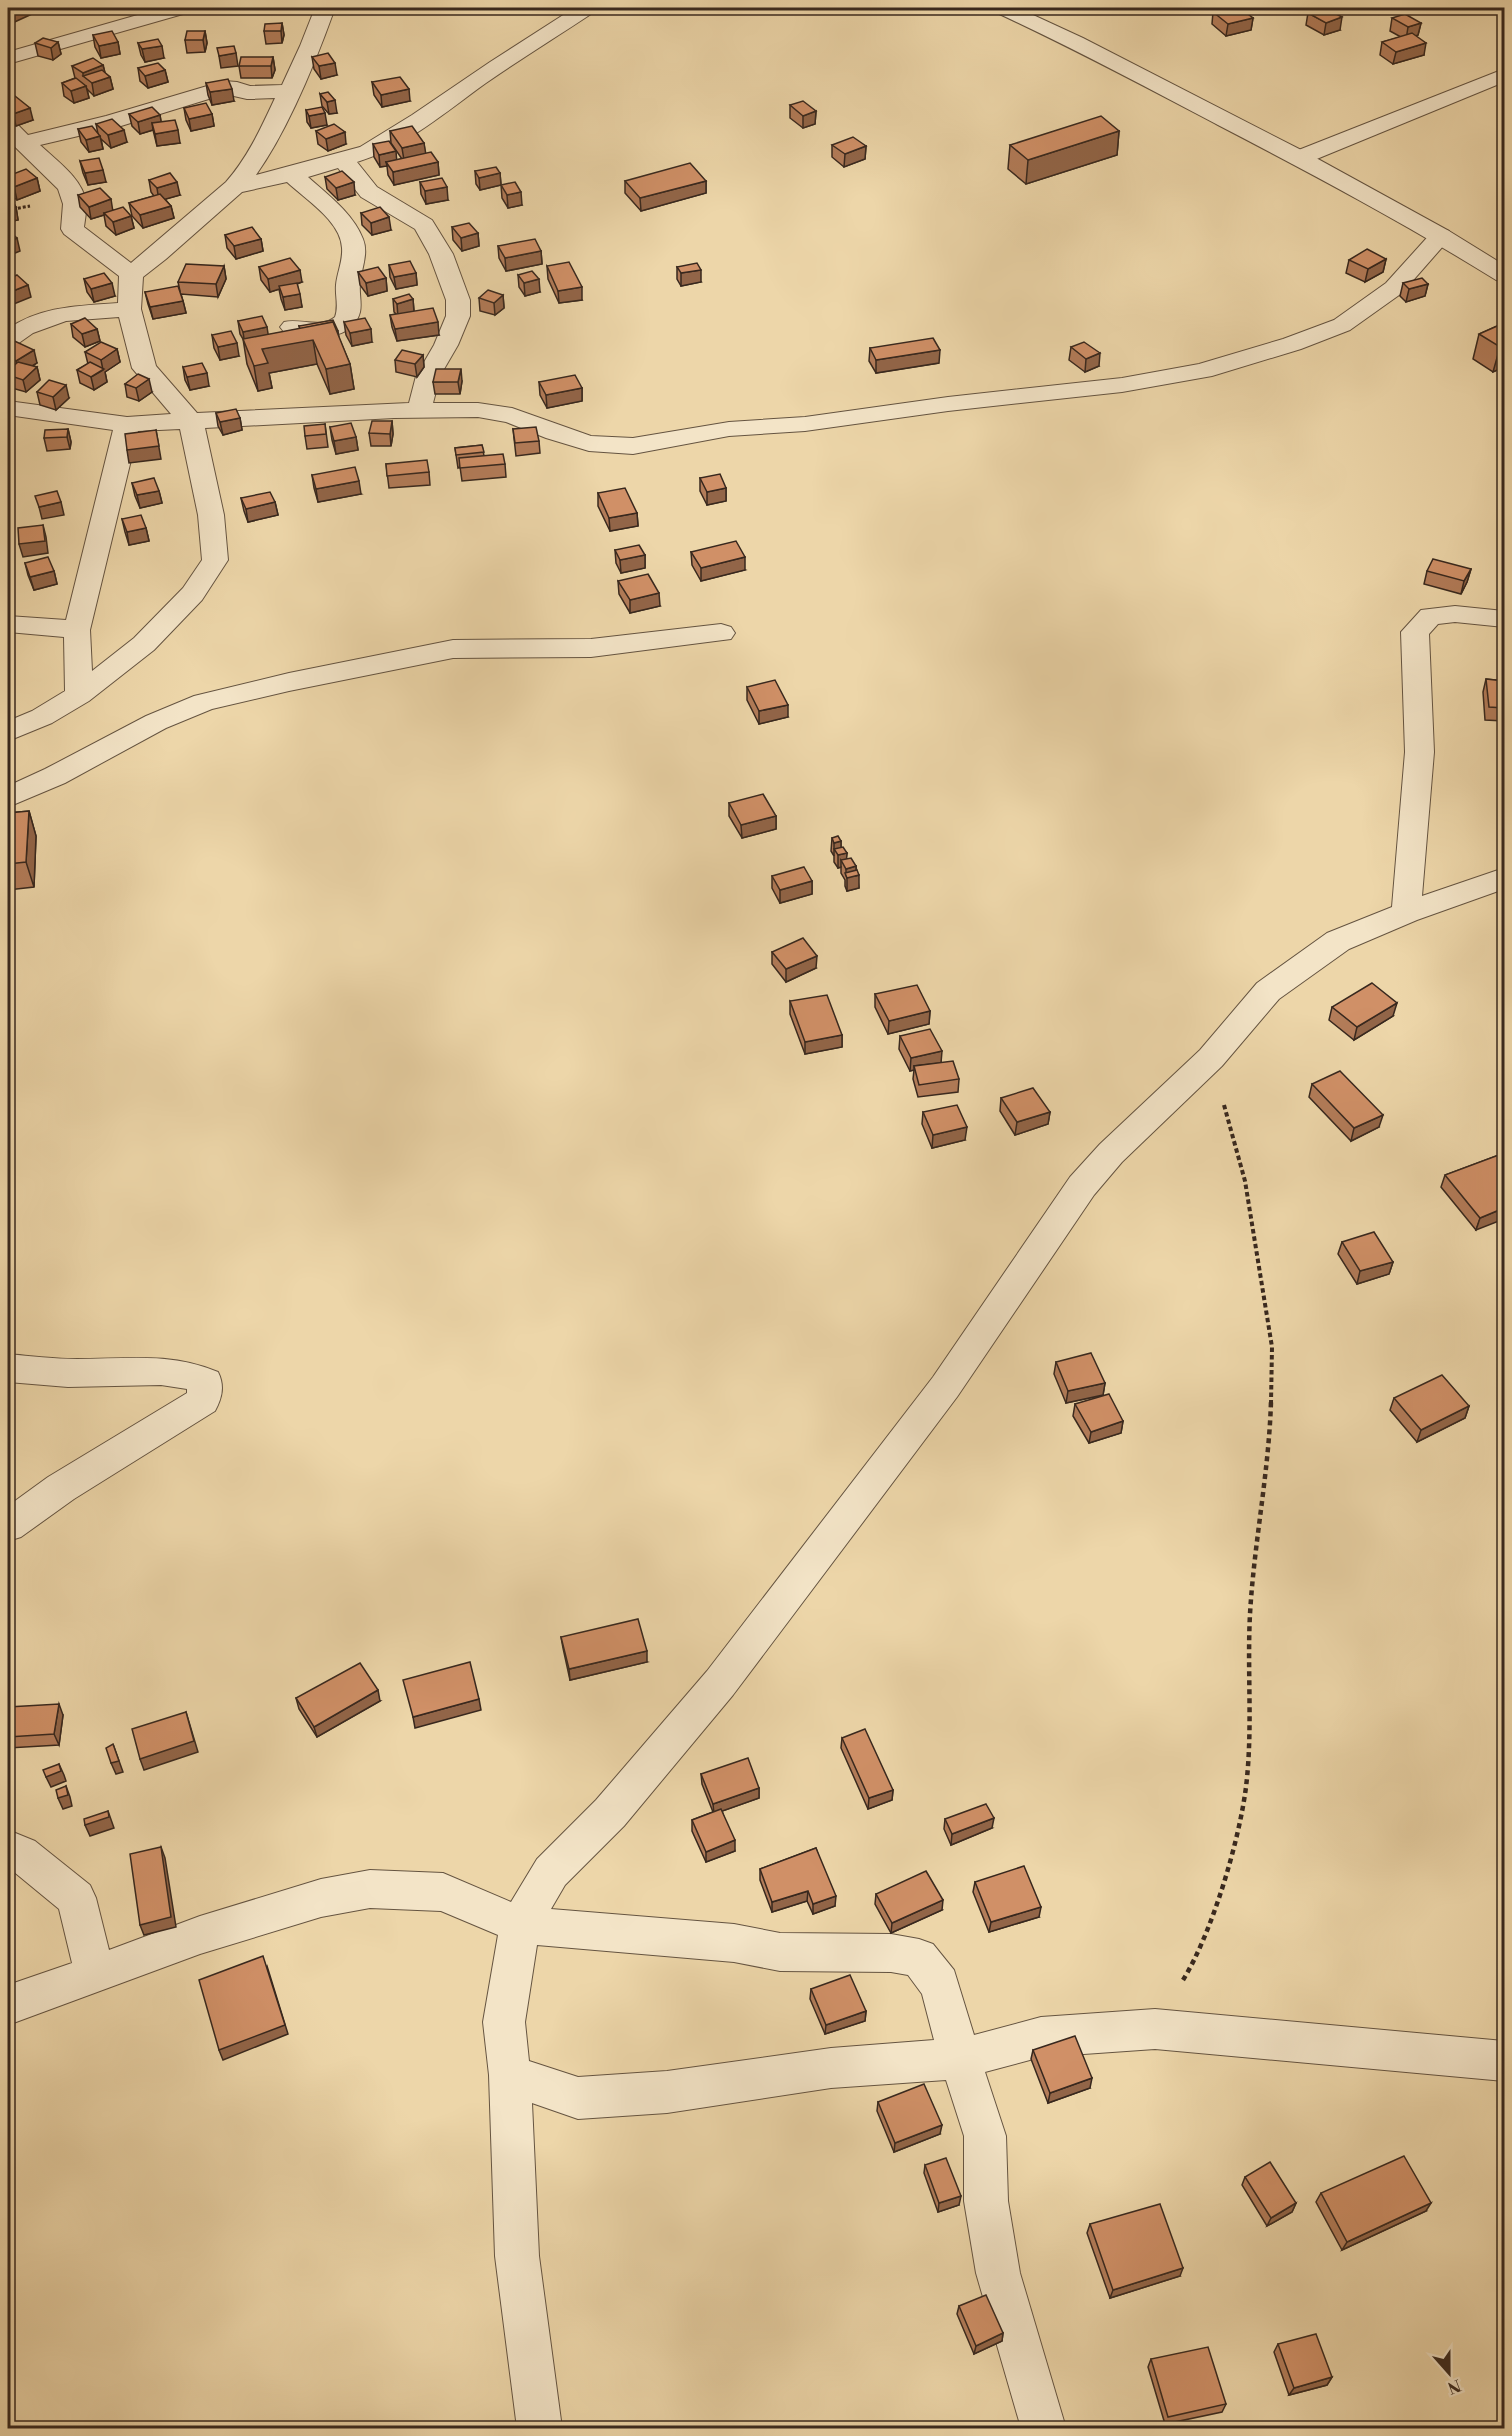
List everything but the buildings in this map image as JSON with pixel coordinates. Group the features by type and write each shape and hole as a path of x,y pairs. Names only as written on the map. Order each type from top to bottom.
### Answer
{"street":[{"path":"8,58 183,8"},
{"path":"131,274 158,254 234,187 248,171 262,148 311,46 325,8"},
{"path":"234,187 292,174 368,152 420,120 497,66 587,8"},
{"path":"1002,8 1076,42 1299,158 1441,236 1504,275"},
{"path":"1299,158 1504,75"},
{"path":"15,135 113,121 224,87 237,88 248,93 289,91"},
{"path":"15,135 58,174 73,195 75,207 72,229 131,274"},
{"path":"344,160 369,192 424,225 441,254 458,300 458,316 446,345 428,376 419,411"},
{"path":"292,174 343,223 352,239 353,262 348,286 347,320 341,327 319,330 292,327"},
{"path":"8,408 127,424 302,414 478,410 512,415 555,433 589,443 633,446 729,429 805,424 948,404 1122,385 1191,373 1292,344 1342,325 1394,288 1441,236"},
{"path":"8,732 42,717 79,695 144,644 193,594 215,561 211,515 191,422 144,368 129,309 131,274"},
{"path":"8,340 25,328 62,314 129,309"},
{"path":"79,695 77,630 127,424"},
{"path":"1406,913 1416,811 1420,730 1415,632 1430,616 1455,615 1504,619"},
{"path":"8,624 77,630"},
{"path":"8,797 55,776 156,722 204,702 289,682 453,649 591,648 721,633"},
{"path":"539,2428 517,2256 510,2075 504,2022 520,1925 551,1872 610,1813 720,1683 945,1386 1082,1186 1111,1153 1211,1058 1268,991 1338,941 1406,913 1504,878"},
{"path":"8,1368 75,1373 169,1372 195,1376 207,1382 203,1401 62,1488 8,1527"},
{"path":"8,1848 21,1854 76,1898 95,1975"},
{"path":"8,2005 200,1935 321,1898 370,1889 443,1892 520,1925 734,1943 780,1952 891,1953 919,1958 940,1984 960,2059 985,2136 986,2201 998,2273 1044,2428"},
{"path":"510,2075 578,2098 667,2092 831,2068 960,2059 1041,2037 1155,2029 1504,2061"}],"path":[{"path":"1155,2029 1196,1959 1229,1865 1246,1787 1251,1678 1250,1616 1258,1521 1270,1431 1272,1347 1245,1181 1211,1058"}]}
